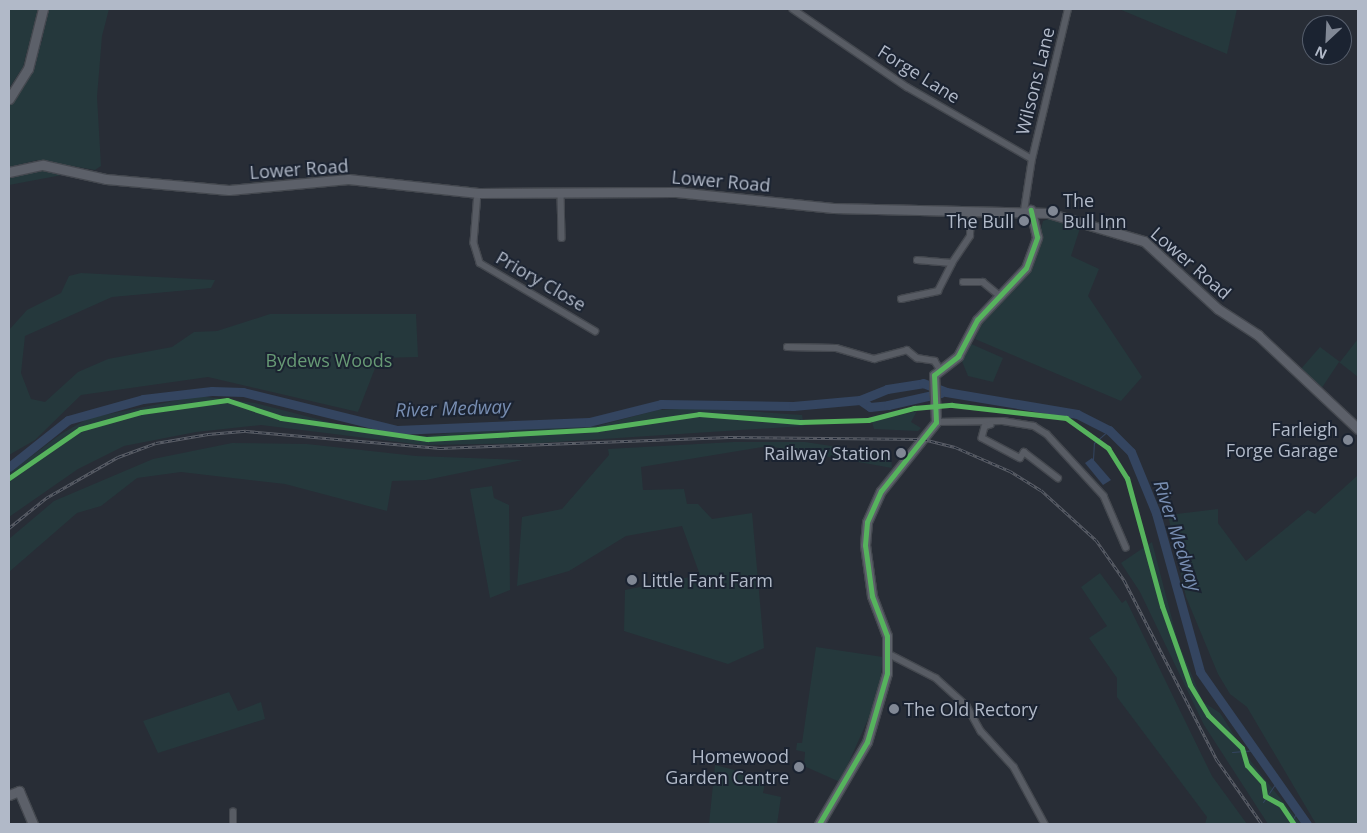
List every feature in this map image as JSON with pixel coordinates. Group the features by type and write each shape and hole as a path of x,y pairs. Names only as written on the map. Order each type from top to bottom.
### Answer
{"main road":[{"path":"9,99 28,69 43,9"},
{"name":"Lower Road","path":"9,172 43,165 106,179 229,190 348,179 478,193 676,192 833,208 971,212 1028,210 1144,242 1218,309 1258,335 1358,429"},
{"path":"1028,210 1038,226"},
{"path":"819,824 873,729 889,654 872,596 865,545 867,522 881,491 936,422 938,371 958,356 977,320 1029,263 1038,226 1048,214"},
{"path":"9,795 19,791 33,824"}],"street":[{"name":"Forge Lane","path":"793,9 907,87 1032,160"},
{"name":"Wilsons Lane","path":"1028,210 1032,160 1068,9"},
{"name":"Priory Close","path":"478,193 474,243 480,263 595,331"},
{"path":"561,194 562,238"},
{"path":"901,299 938,291 952,262 970,236 971,212"},
{"path":"928,252 928,260"},
{"path":"917,260 952,262"},
{"path":"963,282 970,278 983,282 1000,296"},
{"path":"787,346 836,348 874,359 907,350 917,358 935,361 938,371"},
{"path":"1003,421 1003,426 985,428 982,438 1020,458 1024,452 1058,478"},
{"path":"936,422 975,424 1003,421 1034,426 1048,434 1104,496 1126,547"},
{"path":"889,654 936,678 966,706 981,731 1014,767 1046,824"},
{"path":"233,812 233,824"}],"green space":[{"path":"9,9 38,9 23,67 9,88"},
{"path":"47,9 109,9 102,36 97,97 101,166 95,170 38,160 9,167 9,105 42,41"},
{"path":"1119,9 1237,9 1227,54"},
{"path":"42,170 62,175 9,185 9,178"},
{"path":"1051,218 1081,225 1071,256 1099,269 1088,296 1142,377 1121,401 975,339 982,321 1029,274 1043,221"},
{"name":"Bydews Woods","path":"81,273 215,280 211,288 112,297 25,336 21,373 31,399 45,402 78,372 108,359 172,347 194,332 217,331 270,314 416,314 418,357 379,358 358,412 208,377 81,395 35,440 9,455 9,330 27,310 61,293 69,276"},
{"path":"1358,339 1358,377 1339,362 1321,389 1300,370 1320,347 1340,362"},
{"path":"969,343 1003,358 993,382 968,376 961,359"},
{"path":"199,396 255,403 364,431 425,436 518,425 597,426 658,410 702,408 802,415 804,426 541,443 423,445 261,425 196,432 124,446 78,469 9,517 9,473 61,434 89,418"},
{"path":"917,411 911,422 921,428 918,431 874,429 872,422"},
{"path":"734,442 805,442 891,455 892,468 768,446 641,467 643,490 684,489 687,504 698,504 712,519 752,513 764,648 728,664 624,631 625,590 700,575 682,526 626,536 569,571 517,586 522,517 562,509 609,455 608,449"},
{"path":"232,443 307,444 416,456 523,460 426,480 392,481 387,511 285,484 181,472 137,478 101,506 77,513 9,572 9,539 54,501 153,459"},
{"path":"1358,475 1358,824 1316,824 1247,707 1230,694 1218,674 1186,597 1168,515 1218,509 1218,523 1246,561 1308,510 1315,514"},
{"path":"492,486 494,498 509,505 510,590 490,598 470,489"},
{"path":"1152,542 1178,642 1203,702 1220,713 1252,763 1301,824 1268,824 1204,725 1140,592 1121,563"},
{"path":"1100,573 1122,603 1126,600 1212,776 1247,824 1205,824 1207,817 1117,697 1117,678 1089,638 1107,626 1081,587"},
{"path":"816,647 883,657 878,697 840,782 804,766 805,752 796,750 797,743 802,743"},
{"path":"229,692 238,711 261,702 265,719 158,753 143,721"},
{"path":"715,765 766,778 763,793 781,797 777,824 709,824"}],"water":[{"path":"1092,458 1111,480 1103,485 1085,463"}],"waterway":[{"name":"River Medway","path":"9,467 68,420 143,399 212,391 243,392 397,430 589,422 661,404 793,406 860,400 887,389 923,383 946,392 1077,414 1109,430 1131,452 1156,513 1200,672 1307,824"},
{"name":"River Medway","path":"860,400 870,407 888,405 941,393"},
{"path":"1093,460 1094,443 1109,430"},
{"path":"1232,752 1256,750"},
{"path":"1263,802 1277,781"},
{"path":"1290,824 1298,810"}],"railway":[{"path":"9,528 46,498 118,457 156,443 208,434 246,431 440,448 729,437 923,439 955,447 1010,471 1041,490 1096,540 1124,580 1217,760 1262,824"}],"cycle path":[{"path":"819,824 867,742 887,673 887,636 872,596 865,545 867,522 881,491 936,422 934,375 958,356 977,320 1026,268 1037,237 1031,210"},
{"path":"9,478 80,429 141,412 227,400 281,418 427,439 598,429 699,414 800,422 868,420 914,408 952,405 1066,418 1108,448 1127,478 1162,606 1190,685 1208,715 1242,748 1247,765 1263,783 1265,796 1281,805 1294,824"}],"place":[{"name":"The Bull Inn","path":"1053,211"},
{"name":"The Bull","path":"1024,221"},
{"name":"Farleigh Forge Garage","path":"1348,440"},
{"name":"Railway Station","path":"901,453"},
{"name":"Little Fant Farm","path":"632,580"},
{"name":"The Old Rectory","path":"894,709"},
{"name":"Homewood Garden Centre","path":"799,767"}]}
